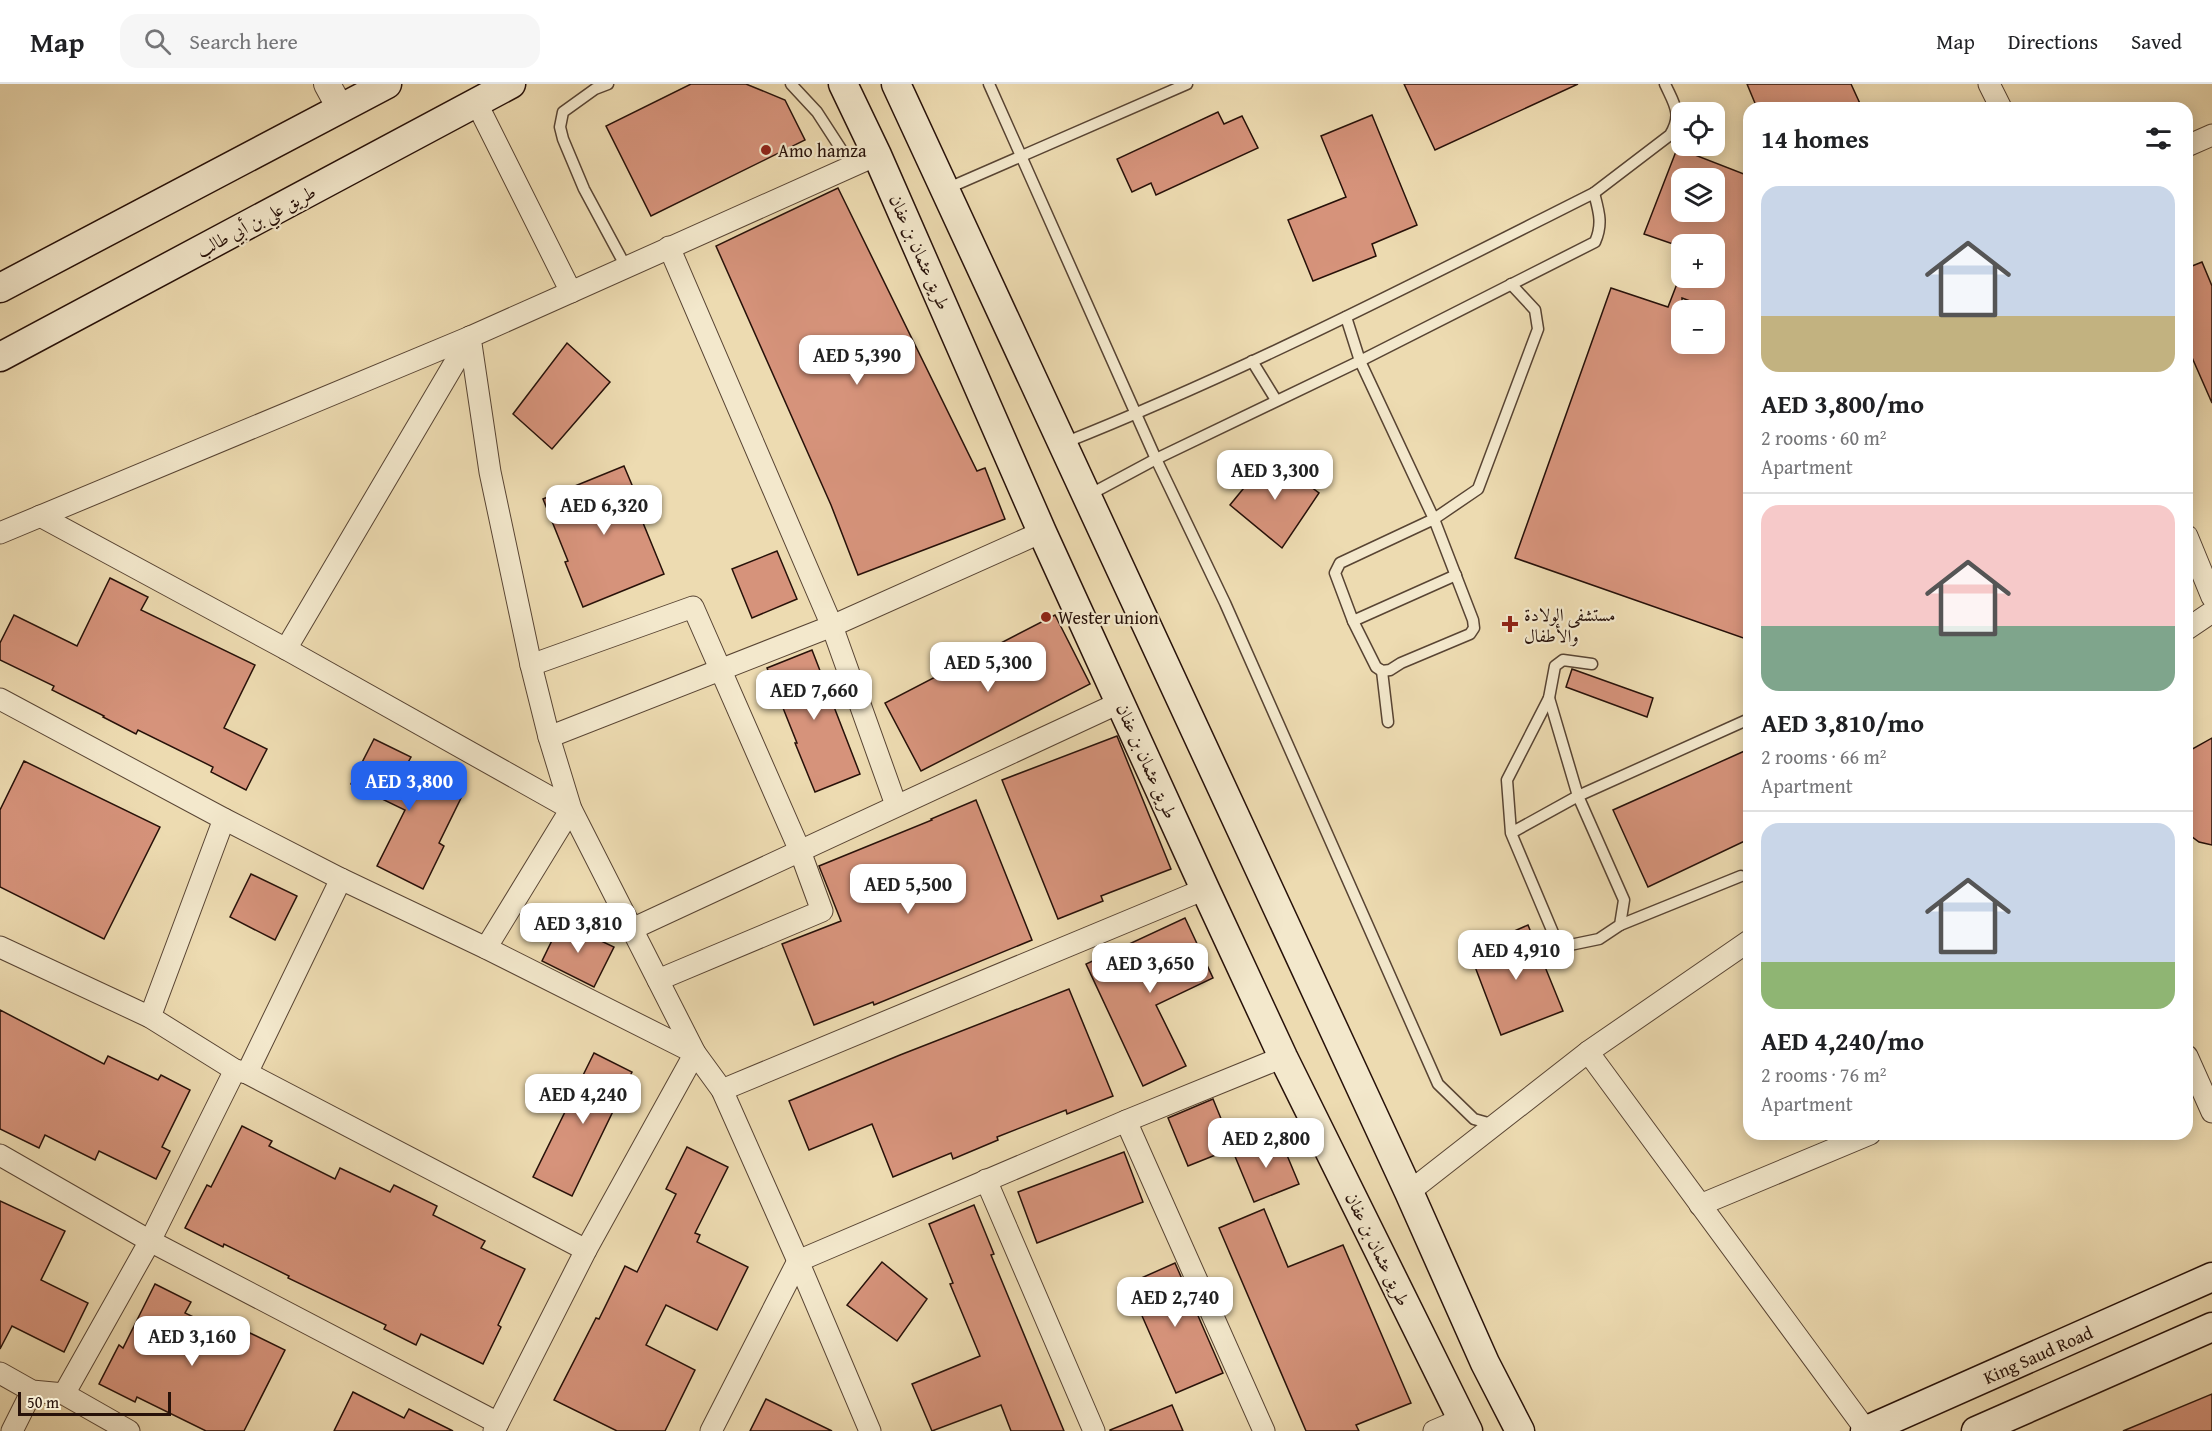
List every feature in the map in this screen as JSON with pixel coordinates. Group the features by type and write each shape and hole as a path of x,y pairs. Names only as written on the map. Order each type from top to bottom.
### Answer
{"main road":[{"path":"0,288 333,96 387,84"},
{"name":"طريق علي بن أبي طالب","path":"0,357 511,84"},
{"name":"طريق عثمان بن عفان","path":"843,88 865,161 1042,532 1283,1057 1466,1427"},
{"path":"900,89 1409,1192 1495,1384 1520,1431"},
{"name":"King Saud Road","path":"1866,1431 2212,1277"},
{"path":"1976,1431 2212,1327"},
{"path":"1495,1384 1533,1431"}],"street":[{"path":"1989,84 1998,102"},
{"path":"477,104 572,292"},
{"path":"2193,143 2212,135"},
{"path":"0,532 470,337 865,161"},
{"path":"669,247 832,626 897,805"},
{"path":"286,649 470,337"},
{"path":"470,337 490,472 531,665 549,737 572,808 695,1053 722,1090 870,1431"},
{"path":"40,516 572,808"},
{"path":"549,737 832,626 1042,532"},
{"path":"2193,551 2212,597"},
{"path":"531,665 693,607 800,851 822,911 658,980"},
{"path":"2193,625 2212,612"},
{"path":"0,699 341,879 486,948 695,1053"},
{"path":"632,929 1120,702"},
{"path":"486,948 572,808"},
{"path":"150,1017 224,819"},
{"path":"64,1395 241,1072 341,879"},
{"path":"722,1090 1205,889"},
{"path":"1409,1192 1588,1052 1743,945"},
{"path":"0,948 150,1017 241,1072 586,1250"},
{"path":"1588,1052 1866,1431"},
{"path":"0,1155 150,1241 496,1427 586,1250 695,1053"},
{"path":"711,1431 798,1261 1126,1121 1283,1057"},
{"path":"2193,1063 2205,1076 2212,1112"},
{"path":"1126,1121 1264,1431"},
{"path":"1700,1205 1856,1140"},
{"path":"986,1180 1094,1431"},
{"path":"0,1373 32,1391 64,1395 129,1431"},
{"path":"12,1431 32,1391"},
{"path":"1434,1431 1466,1427"}],"lane":[{"path":"608,84 595,89 563,112 560,127 584,189 626,267"},
{"path":"791,84 865,161"},
{"path":"989,84 1156,459 1226,603 1438,1084 1474,1119 1495,1125"},
{"path":"945,189 1187,84"},
{"path":"1063,444 1137,414 1346,317 1594,193 1670,135 1675,127 1677,111 1665,84"},
{"path":"1087,496 1156,459 1595,242 1600,230 1601,218 1594,193"},
{"path":"1346,317 1360,360 1434,519 1473,620 1474,628 1470,634 1401,663 1390,670 1382,671 1376,668 1353,621 1336,581 1335,573 1340,563 1434,519 1478,489 1538,329 1535,310 1511,284"},
{"path":"1252,361 1276,400"},
{"path":"1353,621 1456,575"},
{"path":"1592,664 1563,660 1555,666 1549,698 1507,780 1512,833 1554,935 1570,945 1599,939 1620,925 1741,876"},
{"path":"1382,671 1388,722"},
{"path":"1549,698 1578,796 1624,900 1620,925"},
{"path":"1512,833 1578,796 1743,722"}],"building":[{"path":"691,84 746,84 785,100 805,140 651,216 606,126"},
{"path":"1404,84 1578,84 1435,150"},
{"path":"1747,84 1851,84 1859,102 1754,102"},
{"path":"1218,112 1224,124 1242,116 1258,148 1156,195 1151,183 1132,192 1117,159"},
{"path":"1372,115 1417,225 1372,244 1376,256 1313,281 1288,220 1346,197 1321,136"},
{"path":"1674,156 1697,156 1743,174 1743,638 1515,558 1611,288 1668,307 1675,288 1725,288 1725,234 1671,234 1671,243 1644,234"},
{"path":"838,188 977,471 985,468 1005,519 858,575 831,505 716,246"},
{"path":"2202,262 2212,286 2212,403 2193,360 2193,266"},
{"path":"567,343 610,382 552,449 513,414"},
{"path":"1270,456 1319,493 1282,548 1230,505"},
{"path":"624,466 643,511 639,513 664,574 583,607 565,562 568,561 543,499"},
{"path":"777,551 797,599 752,618 732,569"},
{"path":"110,578 148,597 141,610 255,665 224,728 267,749 246,790 211,772 213,767 138,730 136,734 52,690 54,686 0,660 0,643 14,615 77,646"},
{"path":"1055,615 1090,684 921,771 885,703"},
{"path":"812,650 860,774 815,792 767,668"},
{"path":"1572,669 1653,698 1647,717 1566,687"},
{"path":"1117,736 1171,869 1101,896 1103,901 1058,919 1002,780"},
{"path":"2212,738 2212,845 2199,842 2193,838 2193,749"},
{"path":"374,739 411,757 406,766 463,794 439,843 444,846 423,889 377,866 405,810 351,784"},
{"path":"1743,752 1743,842 1648,887 1613,810"},
{"path":"24,761 160,827 104,939 0,887 0,810"},
{"path":"976,800 1032,940 874,1005 873,1002 814,1025 782,944 841,921 819,866"},
{"path":"251,874 297,896 275,940 230,917"},
{"path":"1185,918 1213,978 1156,1005 1186,1066 1143,1086 1086,964"},
{"path":"561,922 614,947 594,987 542,961"},
{"path":"1528,925 1563,1011 1501,1035 1469,951"},
{"path":"1069,989 1113,1096 1067,1114 1066,1110 997,1137 998,1140 953,1159 951,1153 893,1177 872,1124 809,1150 789,1101"},
{"path":"0,1010 104,1064 108,1056 158,1080 161,1075 190,1090 162,1147 170,1151 156,1179 99,1151 95,1160 45,1135 39,1148 0,1129"},
{"path":"594,1053 632,1072 572,1196 533,1177"},
{"path":"1213,1099 1233,1148 1188,1166 1168,1118"},
{"path":"242,1126 272,1141 269,1146 335,1179 340,1168 390,1192 394,1185 437,1206 433,1215 485,1241 481,1248 525,1269 498,1325 501,1327 483,1364 421,1334 416,1345 384,1329 386,1325 224,1244 223,1247 185,1228 207,1185 211,1187"},
{"path":"1279,1136 1299,1184 1254,1202 1234,1154"},
{"path":"687,1147 728,1167 695,1233 700,1235 697,1242 748,1267 717,1330 666,1305 646,1345 695,1370 665,1431 617,1431 554,1400 596,1318 599,1319 625,1266 637,1272 676,1194 666,1189"},
{"path":"1124,1152 1143,1202 1037,1243 1018,1192"},
{"path":"0,1201 65,1231 41,1280 88,1303 64,1352 12,1326 0,1349"},
{"path":"974,1205 994,1254 991,1255 1064,1431 1011,1431 1001,1405 932,1431 912,1384 980,1356 950,1284 953,1283 929,1224"},
{"path":"1264,1209 1288,1267 1343,1245 1411,1403 1356,1425 1359,1431 1306,1431 1219,1228"},
{"path":"882,1262 927,1299 897,1341 847,1305"},
{"path":"1175,1263 1223,1373 1176,1393 1128,1284"},
{"path":"155,1284 191,1302 185,1313 245,1342 250,1333 285,1350 244,1431 206,1431 137,1397 135,1402 99,1384 119,1345 123,1348"},
{"path":"353,1392 404,1418 409,1409 453,1431 334,1431"},
{"path":"2212,1394 2212,1431 2123,1431"},
{"path":"766,1399 832,1431 750,1431"},
{"path":"1172,1405 1183,1431 1110,1431 1110,1430"}],"place":[{"name":"Amo hamza","path":"766,150"},
{"name":"Wester union","path":"1046,617"},
{"name":"مستشفى الولادة والأطفال","path":"1510,624"}]}
